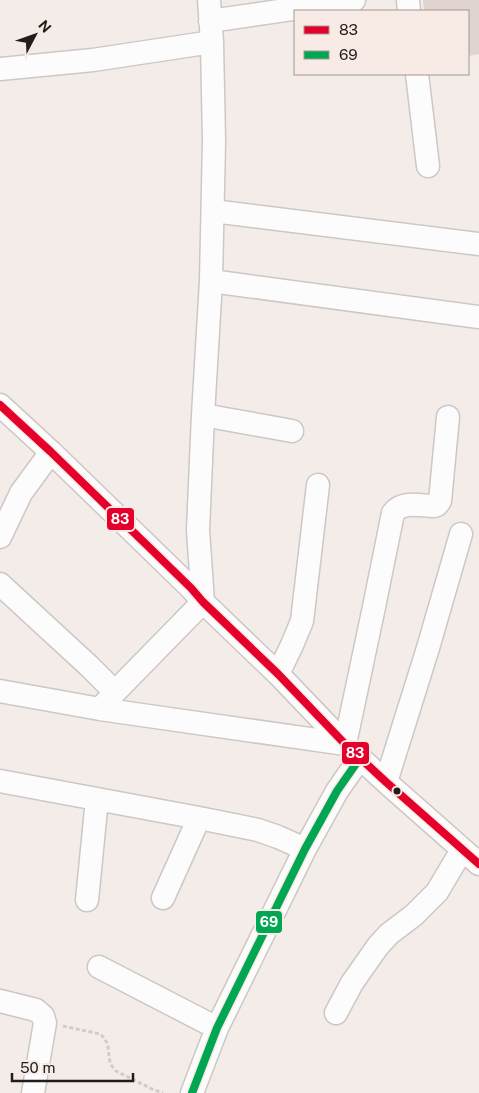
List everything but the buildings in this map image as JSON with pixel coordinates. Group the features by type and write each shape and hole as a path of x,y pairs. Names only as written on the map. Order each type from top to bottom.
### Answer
{"street":[{"path":"0,69 92,60 210,21 354,0"},
{"path":"100,709 203,602 198,530 213,211 214,141 210,21"},
{"path":"417,75 428,166"},
{"path":"213,211 479,244"},
{"path":"211,280 479,317"},
{"path":"0,405 51,452 278,674 352,751 479,864"},
{"path":"203,415 292,431"},
{"path":"192,1093 217,1028 305,849 337,791 352,751 372,617 393,513 395,510 409,505 434,506 440,501 448,417"},
{"path":"0,537 21,493 51,452"},
{"path":"278,674 302,621 318,485"},
{"path":"386,782 461,534"},
{"path":"0,584 115,692"},
{"path":"0,690 100,709 352,751"},
{"path":"0,781 258,830 305,849"},
{"path":"87,900 97,799"},
{"path":"163,898 199,818"},
{"path":"336,1013 352,983 378,946 389,934 414,915 438,892 462,850"},
{"path":"99,966 217,1028"},
{"path":"0,1001 36,1010 43,1016 45,1023 33,1093"}],"path":[{"path":"45,1023 100,1034 108,1044 109,1062 116,1071 163,1093"}],"transit line":[{"name":"83","path":"0,405 191,588 345,744 479,864"},
{"name":"69","path":"192,1093 217,1028 305,849 337,791 360,758"}]}
